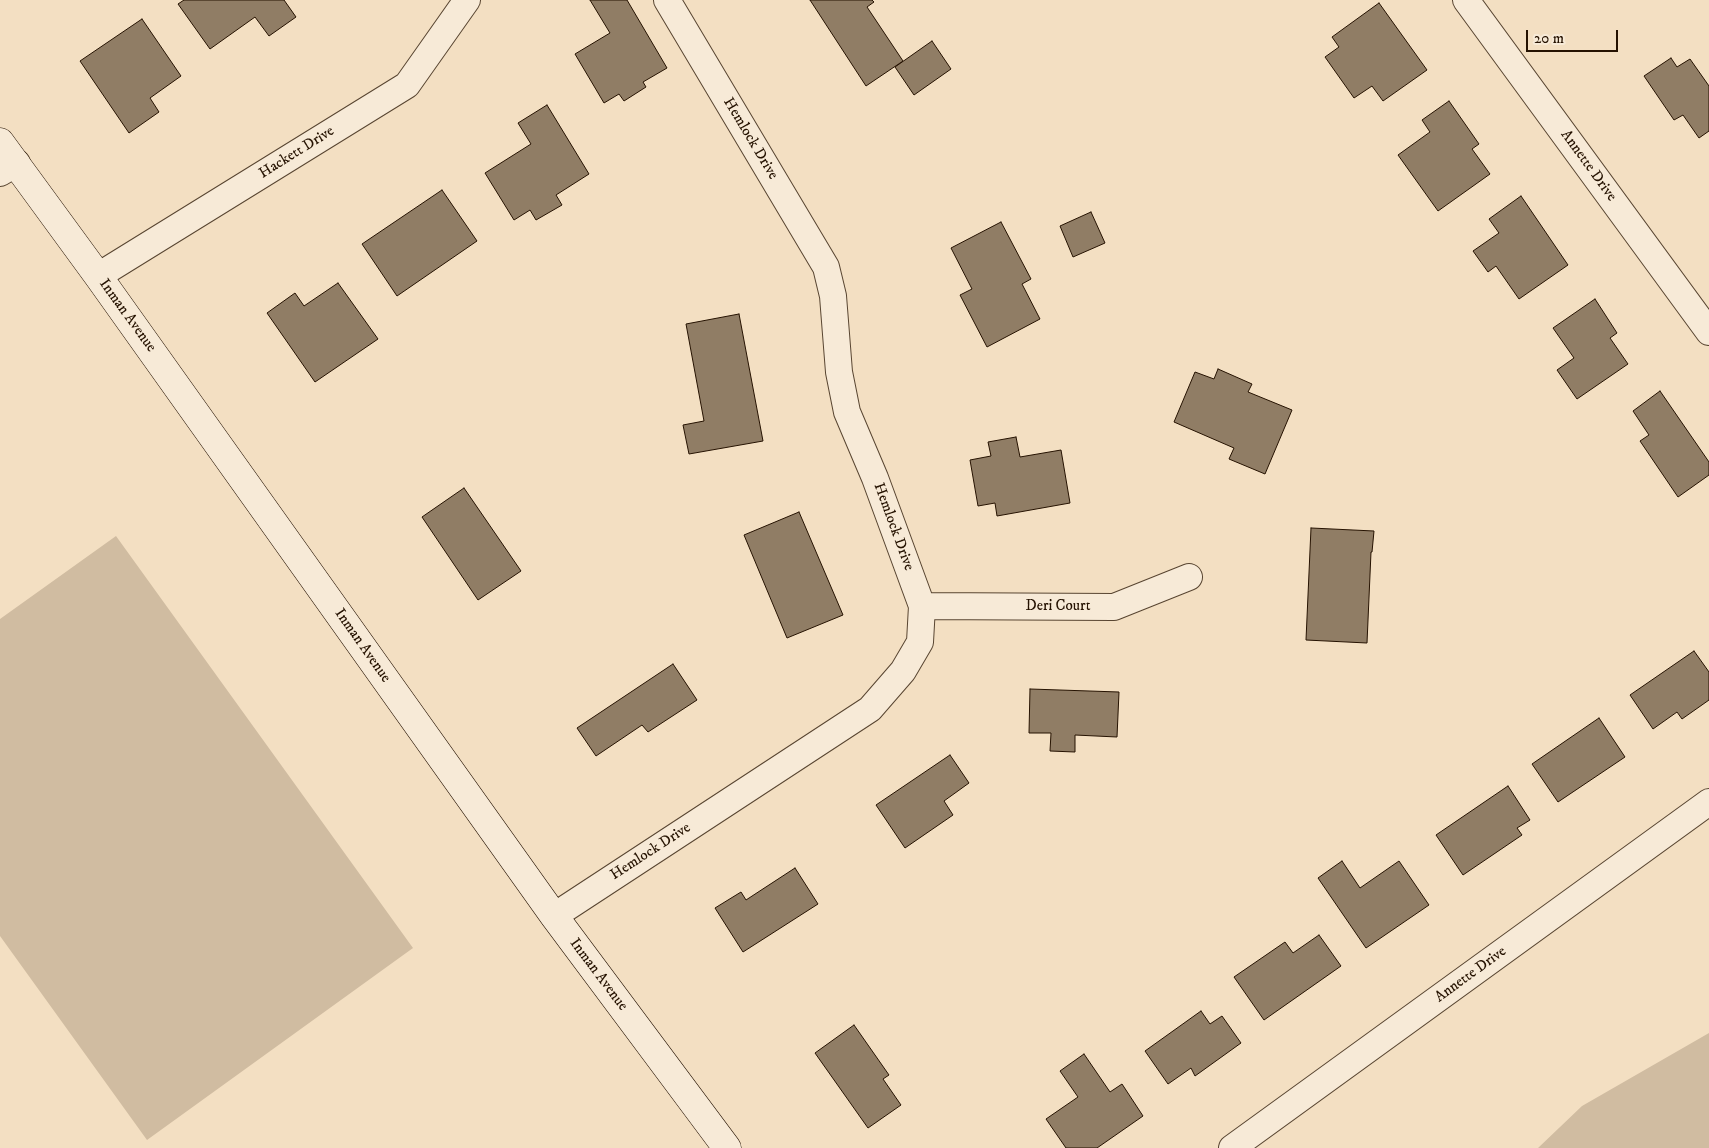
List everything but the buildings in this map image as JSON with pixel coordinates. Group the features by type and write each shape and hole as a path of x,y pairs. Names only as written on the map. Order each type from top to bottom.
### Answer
{"main road":[{"name":"Inman Avenue","path":"0,142 8,168 98,276 554,916 728,1148"}],"street":[{"name":"Hackett Drive","path":"98,276 407,85 467,0"},
{"name":"Hemlock Drive","path":"554,916 870,709 903,671 920,642 922,606 875,478 847,412 839,372 833,296 826,268 667,0"},
{"name":"Annette Drive","path":"1466,0 1709,332"},
{"name":"Deri Court","path":"922,606 1114,607 1189,577"},
{"name":"Annette Drive","path":"1232,1148 1709,802"}],"shaded area":[{"path":"116,536 413,948 147,1140 0,936 0,619"},
{"path":"1709,1033 1709,1148 1538,1148 1582,1106"}]}
